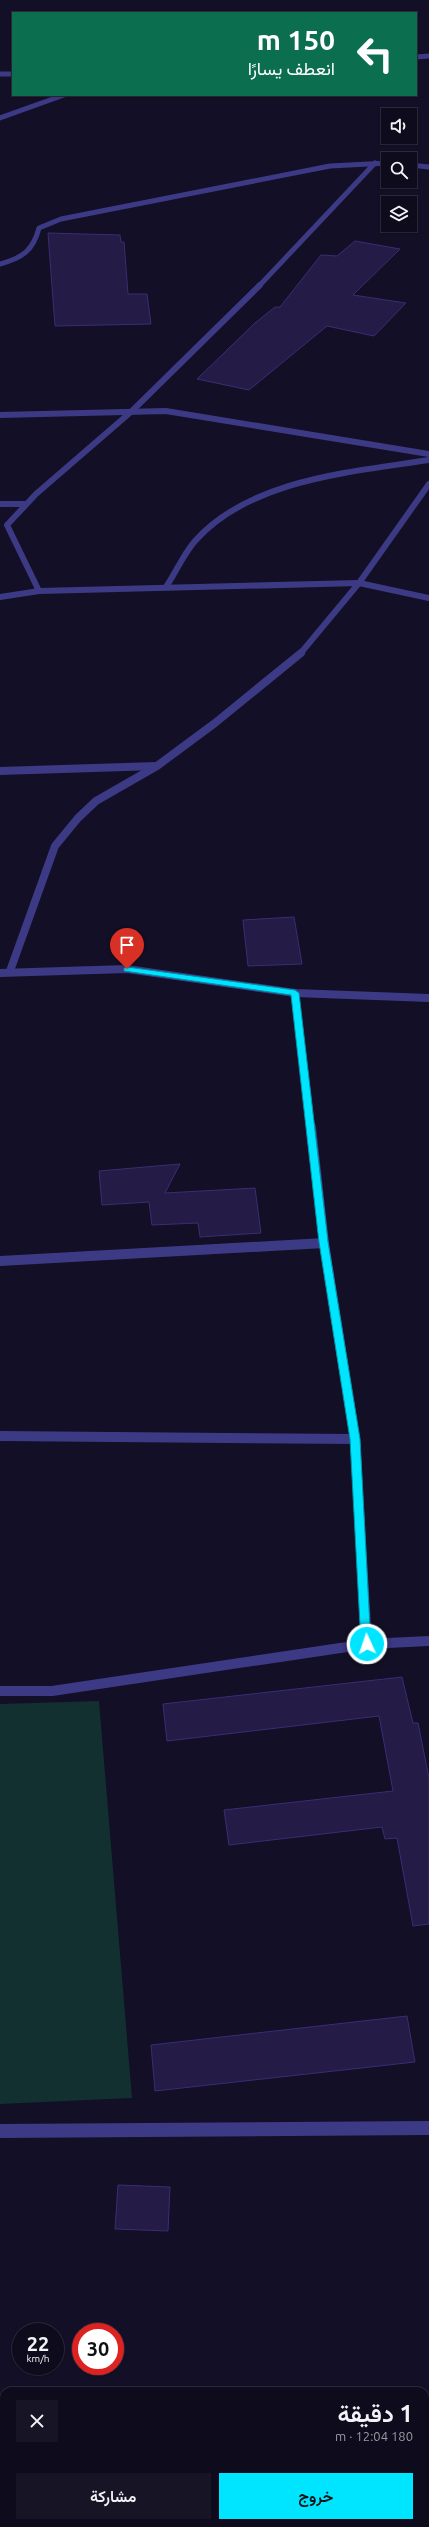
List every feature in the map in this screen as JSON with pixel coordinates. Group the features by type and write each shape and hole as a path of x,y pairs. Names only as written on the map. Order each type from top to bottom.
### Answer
{"street":[{"path":"417,57 429,56"},
{"path":"0,74 12,74"},
{"path":"0,118 61,96"},
{"path":"39,591 7,525 24,504 131,413 317,227 375,163"},
{"path":"0,264 20,259 36,245 40,228 54,221 330,166 381,163"},
{"path":"417,166 429,167"},
{"path":"0,415 166,411 429,454"},
{"path":"166,586 199,536 239,505 309,480 429,460"},
{"path":"10,971 55,846 78,818 96,801 157,766 215,723 305,650 359,583 429,484"},
{"path":"0,504 24,504"},
{"path":"0,597 39,591 166,586 359,583 429,598"},
{"path":"0,771 157,766"},
{"path":"0,973 10,971 127,969 295,993 429,998"},
{"path":"295,993 324,1242 355,1439 367,1644"},
{"path":"0,1261 324,1242"},
{"path":"0,1436 355,1439"},
{"path":"0,1691 52,1691 367,1644 429,1641"},
{"path":"0,2131 429,2128"}],"green space":[{"path":"99,1701 132,2098 0,2104 0,1704"}],"building":[{"path":"48,233 120,235 121,242 124,242 128,294 147,294 151,324 55,326"},
{"path":"355,241 400,249 353,295 406,303 374,336 327,326 249,390 197,379 255,323 275,307 280,307 321,255 337,256"},
{"path":"294,917 302,964 248,966 243,920"},
{"path":"180,1164 165,1193 255,1188 261,1233 200,1237 198,1223 152,1225 149,1202 102,1205 99,1171"},
{"path":"402,1677 413,1723 418,1723 429,1778 429,1924 413,1926 397,1838 385,1839 382,1827 229,1845 224,1810 393,1791 379,1716 167,1741 163,1704"},
{"path":"407,2016 415,2062 155,2091 151,2045"},
{"path":"118,2185 170,2187 168,2231 115,2229"}],"route":[{"path":"127,969 295,993 324,1242 355,1439 367,1644"}]}
